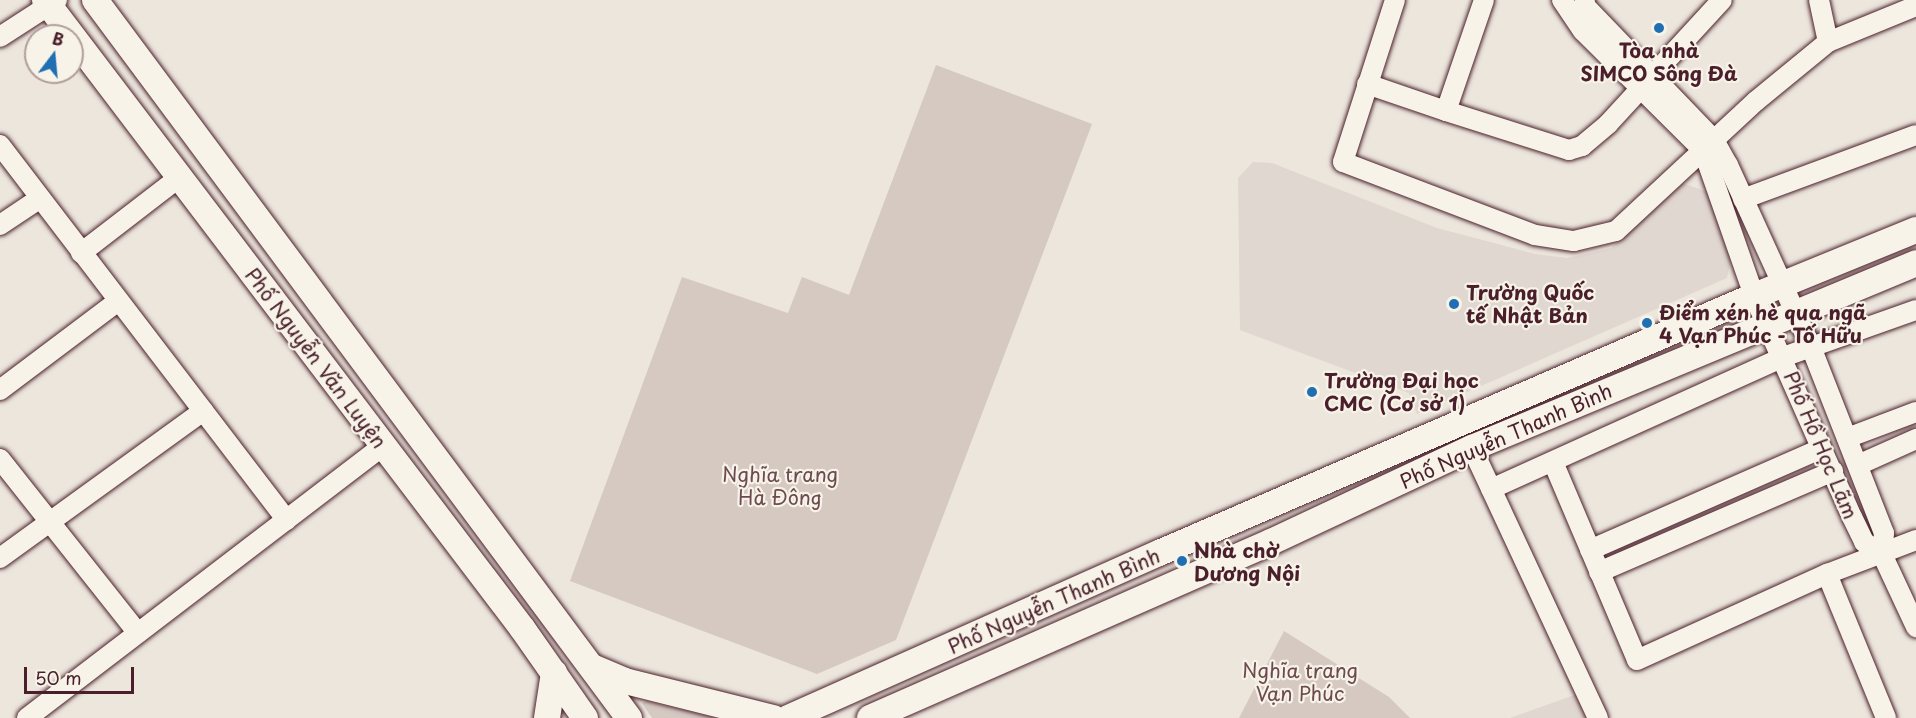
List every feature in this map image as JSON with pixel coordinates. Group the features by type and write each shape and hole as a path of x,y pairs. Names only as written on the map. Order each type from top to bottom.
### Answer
{"main road":[{"name":"Phố Nguyễn Văn Luyện","path":"95,0 629,718"},
{"name":"Phố Nguyễn Văn Luyện","path":"50,2 585,718"},
{"name":"Phố Nguyễn Thanh Bình","path":"788,718 1754,296 1916,230"},
{"name":"Phố Nguyễn Thanh Bình","path":"870,718 1271,542 1472,448 1794,311 1916,263"},
{"path":"591,666 625,681 773,718"},
{"path":"547,718 554,674"}],"street":[{"path":"1395,0 1343,162 1535,235 1574,241 1616,231 1709,145 1828,42 1916,6"},
{"path":"1446,111 1484,0"},
{"path":"1561,0 1582,31 1647,83"},
{"path":"1585,0 1584,5 1647,83 1709,145"},
{"path":"1367,84 1569,150 1591,138 1647,83 1722,0"},
{"path":"1819,0 1828,42"},
{"path":"0,37 50,2"},
{"path":"1743,199 1916,135"},
{"path":"0,145 39,199 287,520"},
{"name":"Phố Hồ Học Lãm","path":"1709,145 1743,199 1780,285 1811,347 1884,533 1882,554"},
{"name":"Phố Hồ Học Lãm","path":"1709,145 1754,296 1784,357 1864,542 1882,554 1915,621"},
{"path":"81,253 181,176"},
{"path":"0,225 39,199"},
{"path":"0,390 118,301"},
{"path":"1491,489 1784,357 1916,310"},
{"path":"0,558 203,411"},
{"path":"1847,438 1916,412"},
{"path":"1858,465 1916,439"},
{"path":"27,718 382,447"},
{"path":"1472,448 1598,718"},
{"path":"1590,550 1822,448"},
{"path":"0,459 138,633"},
{"path":"1553,462 1637,660 1827,574 1916,540"},
{"path":"1599,572 1833,471"},
{"path":"1827,574 1886,718"}],"shaded area":[{"name":"Trường Quốc tế Nhật Bản","path":"1253,162 1272,163 1437,228 1535,254 1567,258 1611,248 1682,183 1708,192 1732,256 1727,278 1417,414 1409,393 1240,330 1238,178"},
{"path":"1580,693 1590,718 1510,718"}],"green space":[{"name":"Nghĩa trang Hà Đông","path":"936,65 1092,124 896,640 817,674 570,581 682,277 788,313 802,277 849,295"},
{"name":"Nghĩa trang Vạn Phúc","path":"1284,631 1389,697 1410,718 1239,718"},
{"path":"646,701 717,718 652,718 642,703"}],"place":[{"name":"Tòa nhà SIMCO Sông Đà","path":"1659,28"},
{"name":"Trường Quốc tế Nhật Bản","path":"1454,304"},
{"name":"Điểm xén hè qua ngã 4 Vạn Phúc - Tố Hữu","path":"1647,323"},
{"name":"Trường Đại học CMC (Cơ sở 1)","path":"1312,392"},
{"name":"Nhà chờ Dương Nội","path":"1182,561"}]}
